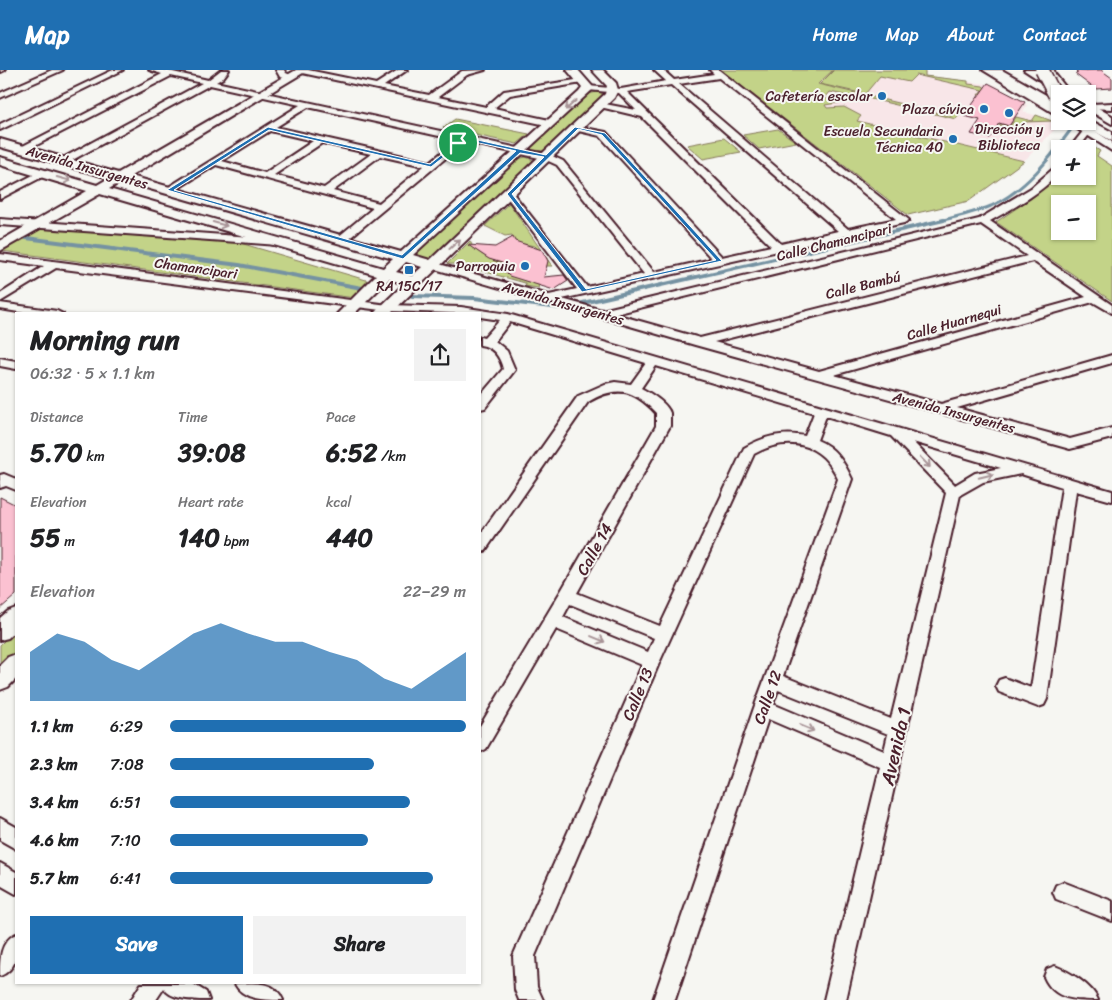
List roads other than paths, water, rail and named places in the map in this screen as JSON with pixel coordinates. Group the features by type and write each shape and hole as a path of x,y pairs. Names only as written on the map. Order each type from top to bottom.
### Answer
{"main road":[{"path":"994,70 1051,103"},
{"path":"1013,70 1051,89"},
{"path":"1042,70 1054,85"},
{"path":"1048,70 1055,85"},
{"path":"1096,114 1111,122"},
{"path":"1094,130 1112,137"}],"street":[{"path":"0,96 58,70"},
{"path":"0,127 119,70"},
{"path":"153,70 547,157 560,163 651,276"},
{"path":"64,161 210,82 220,76 225,70"},
{"path":"378,86 403,70"},
{"path":"432,97 460,76 481,70"},
{"path":"572,70 585,84"},
{"path":"597,70 646,115 779,248"},
{"path":"658,70 846,233"},
{"path":"988,70 1051,108"},
{"path":"1029,70 1051,86"},
{"path":"0,237 116,175 260,93 292,72 378,86 551,123"},
{"path":"488,109 508,93 585,84 617,90 673,83 717,72"},
{"name":"Calle Chamancipari","path":"553,300 585,291 904,220 717,72"},
{"path":"22,149 169,74"},
{"path":"347,312 403,257 551,123 585,84"},
{"path":"384,311 617,90"},
{"path":"169,190 307,104"},
{"path":"600,106 646,115"},
{"path":"1096,108 1112,106"},
{"path":"268,128 431,165"},
{"path":"577,128 603,134 720,261"},
{"path":"1089,130 1112,147"},
{"path":"342,239 464,138"},
{"path":"267,176 320,140"},
{"name":"Avenida Insurgentes","path":"0,143 342,239 595,313 1070,444 1112,433"},
{"path":"325,192 378,153"},
{"name":"Avenida Insurgentes","path":"0,161 415,282"},
{"path":"214,162 381,206"},
{"path":"0,196 43,173"},
{"name":"Calle Chamancipari","path":"595,313 983,221 1020,199 1051,175"},
{"path":"0,247 38,225 94,187"},
{"path":"509,194 585,291"},
{"path":"983,221 1112,310"},
{"path":"0,222 282,242"},
{"name":"Chamancipari","path":"0,257 355,304 384,311"},
{"name":"Calle Bambú","path":"700,342 1035,257"},
{"path":"0,298 54,264"},
{"name":"Calle Huarnequi","path":"822,375 1095,298"},
{"path":"0,306 42,312"},
{"name":"Avenida Insurgentes","path":"384,311 461,310 473,312"},
{"name":"Avenida Insurgentes","path":"481,313 508,318 1112,496"},
{"path":"481,404 508,370 508,363 498,347 483,342 508,318"},
{"path":"942,409 1112,359"},
{"path":"481,546 582,399 597,389 618,386 634,389 653,361"},
{"path":"0,362 15,365"},
{"name":"Calle 14","path":"481,741 567,596 663,426 663,412 648,396 634,389"},
{"path":"809,442 821,411"},
{"path":"896,433 954,492 980,477 1022,470"},
{"name":"Calle 13","path":"532,1000 526,990 524,956 652,661 749,451 758,444 775,438 791,437 809,442"},
{"name":"Calle 12","path":"664,1000 763,708 845,479 837,459 827,450 809,442"},
{"path":"0,483 4,479 15,484"},
{"path":"1005,686 1038,699 1070,484"},
{"name":"Avenida 1","path":"835,1000 954,492"},
{"path":"567,596 664,636"},
{"path":"0,631 15,617"},
{"path":"553,620 652,661"},
{"path":"0,680 15,665"},
{"path":"773,680 899,730"},
{"path":"763,708 891,764"},
{"path":"0,828 15,838"},
{"path":"0,873 15,883"},
{"path":"1063,892 1112,911"},
{"path":"0,965 15,946"},
{"path":"1055,977 1087,1000"},
{"path":"142,1000 154,984"},
{"path":"173,984 198,1000"},
{"path":"249,991 272,1000"}],"waterway":[{"path":"939,221 991,206 1015,192 1046,161 1070,130"},
{"path":"412,296 474,298 561,308 944,220"},
{"path":"26,238 239,265 362,288"}],"place":[{"name":"Cafetería escolar","path":"882,96"},
{"name":"Plaza cívica","path":"984,109"},
{"name":"Dirección y Biblioteca","path":"1009,113"},
{"name":"Escuela Secundaria Técnica 40","path":"953,139"},
{"name":"Parroquia","path":"525,266"},
{"name":"RA 15C/17","path":"409,270"}]}
